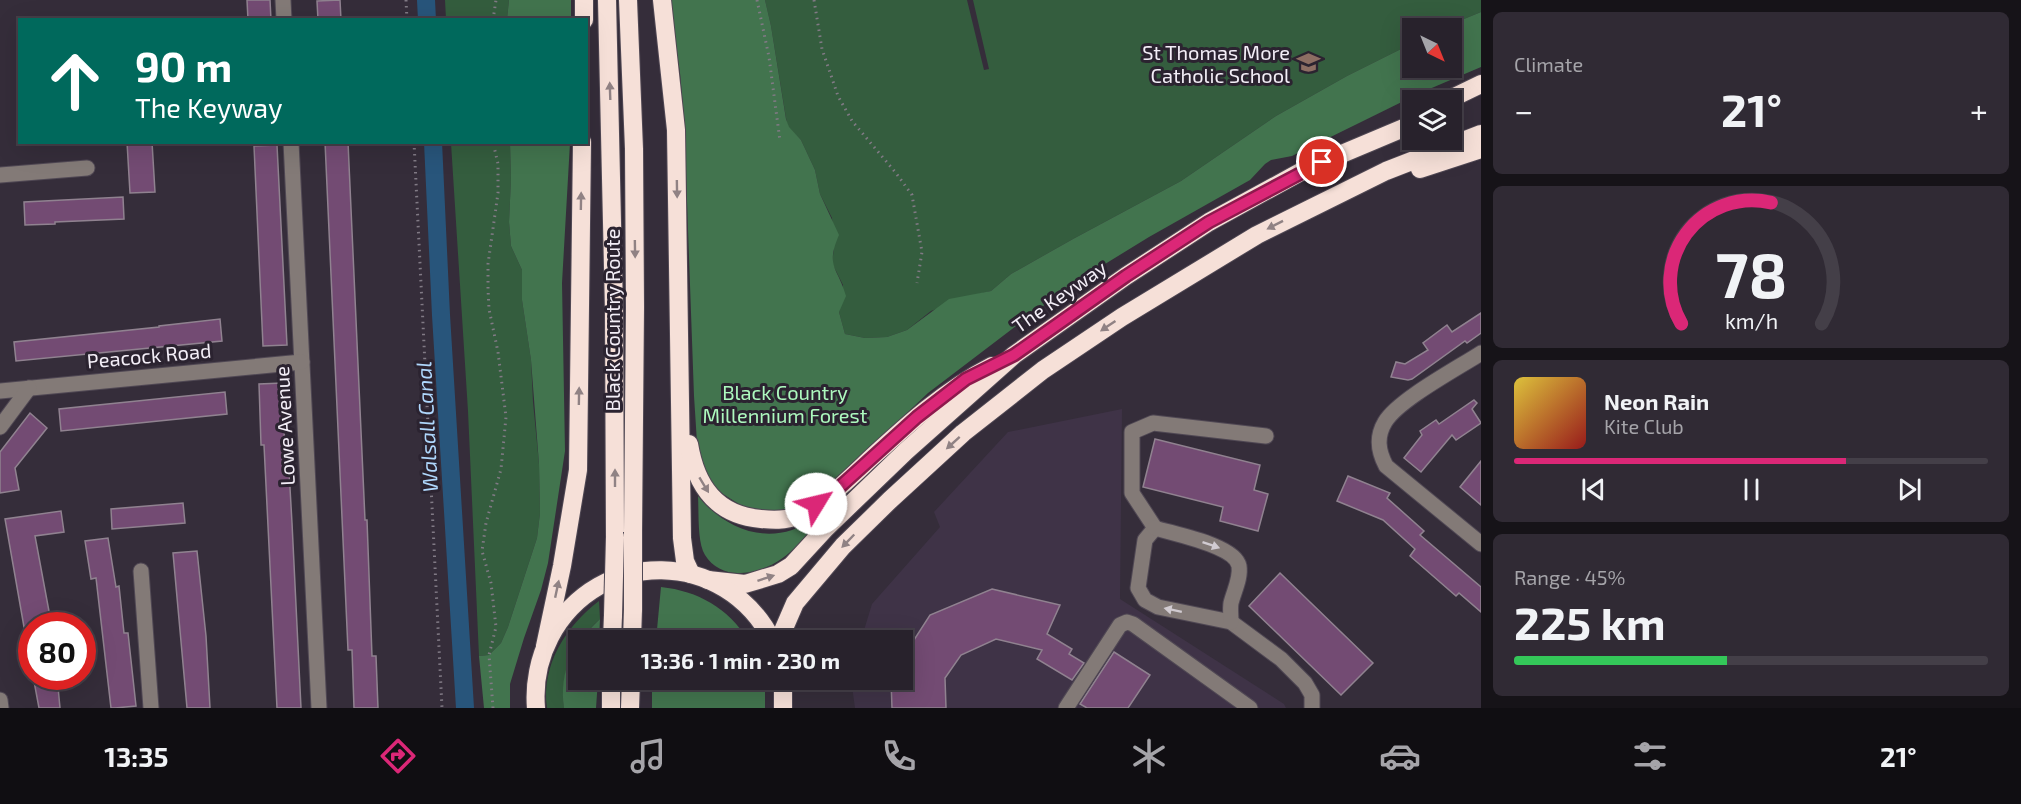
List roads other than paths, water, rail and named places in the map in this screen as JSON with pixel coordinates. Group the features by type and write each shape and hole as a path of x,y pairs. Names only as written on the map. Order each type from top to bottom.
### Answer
{"highway":[{"path":"584,0 584,18"},
{"name":"Black Country Route","path":"607,0 614,276 615,537 612,630"},
{"name":"Black Country Route","path":"628,0 634,149 632,630"},
{"path":"662,0 675,130 682,538 685,561 700,577 738,597 754,612 766,630"},
{"path":"1462,93 1481,84"},
{"path":"1462,104 1481,97"},
{"path":"1338,154 1402,122"},
{"name":"The Keyway","path":"545,646 566,613 581,599 609,581 644,571 676,571 745,584 778,574 791,566 826,528 906,451 1014,355 1126,276 1209,222 1305,169 1402,128"},
{"path":"783,630 795,603 843,546 963,433 1043,370 1122,316 1257,235 1386,171 1481,134"},
{"path":"537,708 538,668 562,566 578,470 582,144"},
{"path":"1328,199 1481,149"},
{"path":"681,389 692,462 702,484 712,498 724,509 746,518 783,519 798,516 833,493 917,417 966,379 1014,355"},
{"path":"611,690 611,708"},
{"path":"630,708 631,690"},
{"path":"783,690 783,708"}],"street":[{"path":"284,0 284,18"},
{"name":"Lowe Avenue","path":"291,144 319,708"},
{"path":"0,175 87,168"},
{"path":"1481,353 1407,400 1386,420 1379,443 1379,451 1386,466 1481,544"},
{"name":"Peacock Road","path":"0,391 302,362"},
{"path":"0,427 28,388"},
{"path":"1231,622 1230,606 1239,577 1239,564 1232,555 1216,546 1155,528 1132,493 1132,432 1153,423 1266,436"},
{"path":"1155,528 1144,540 1138,588 1145,600 1158,607 1231,622 1281,659 1305,683 1312,695 1312,708"},
{"path":"141,571 151,708"},
{"path":"1066,708 1120,625 1127,622 1134,624 1250,708"},
{"path":"0,700 1,708"}],"waterway":[{"name":"Walsall Canal","path":"426,0 427,18"},
{"name":"Walsall Canal","path":"433,144 465,708"}],"place":[{"name":"St Thomas More Catholic School","path":"1308,63"}],"park label":[{"name":"Black Country Millennium Forest","path":"785,404"}]}
